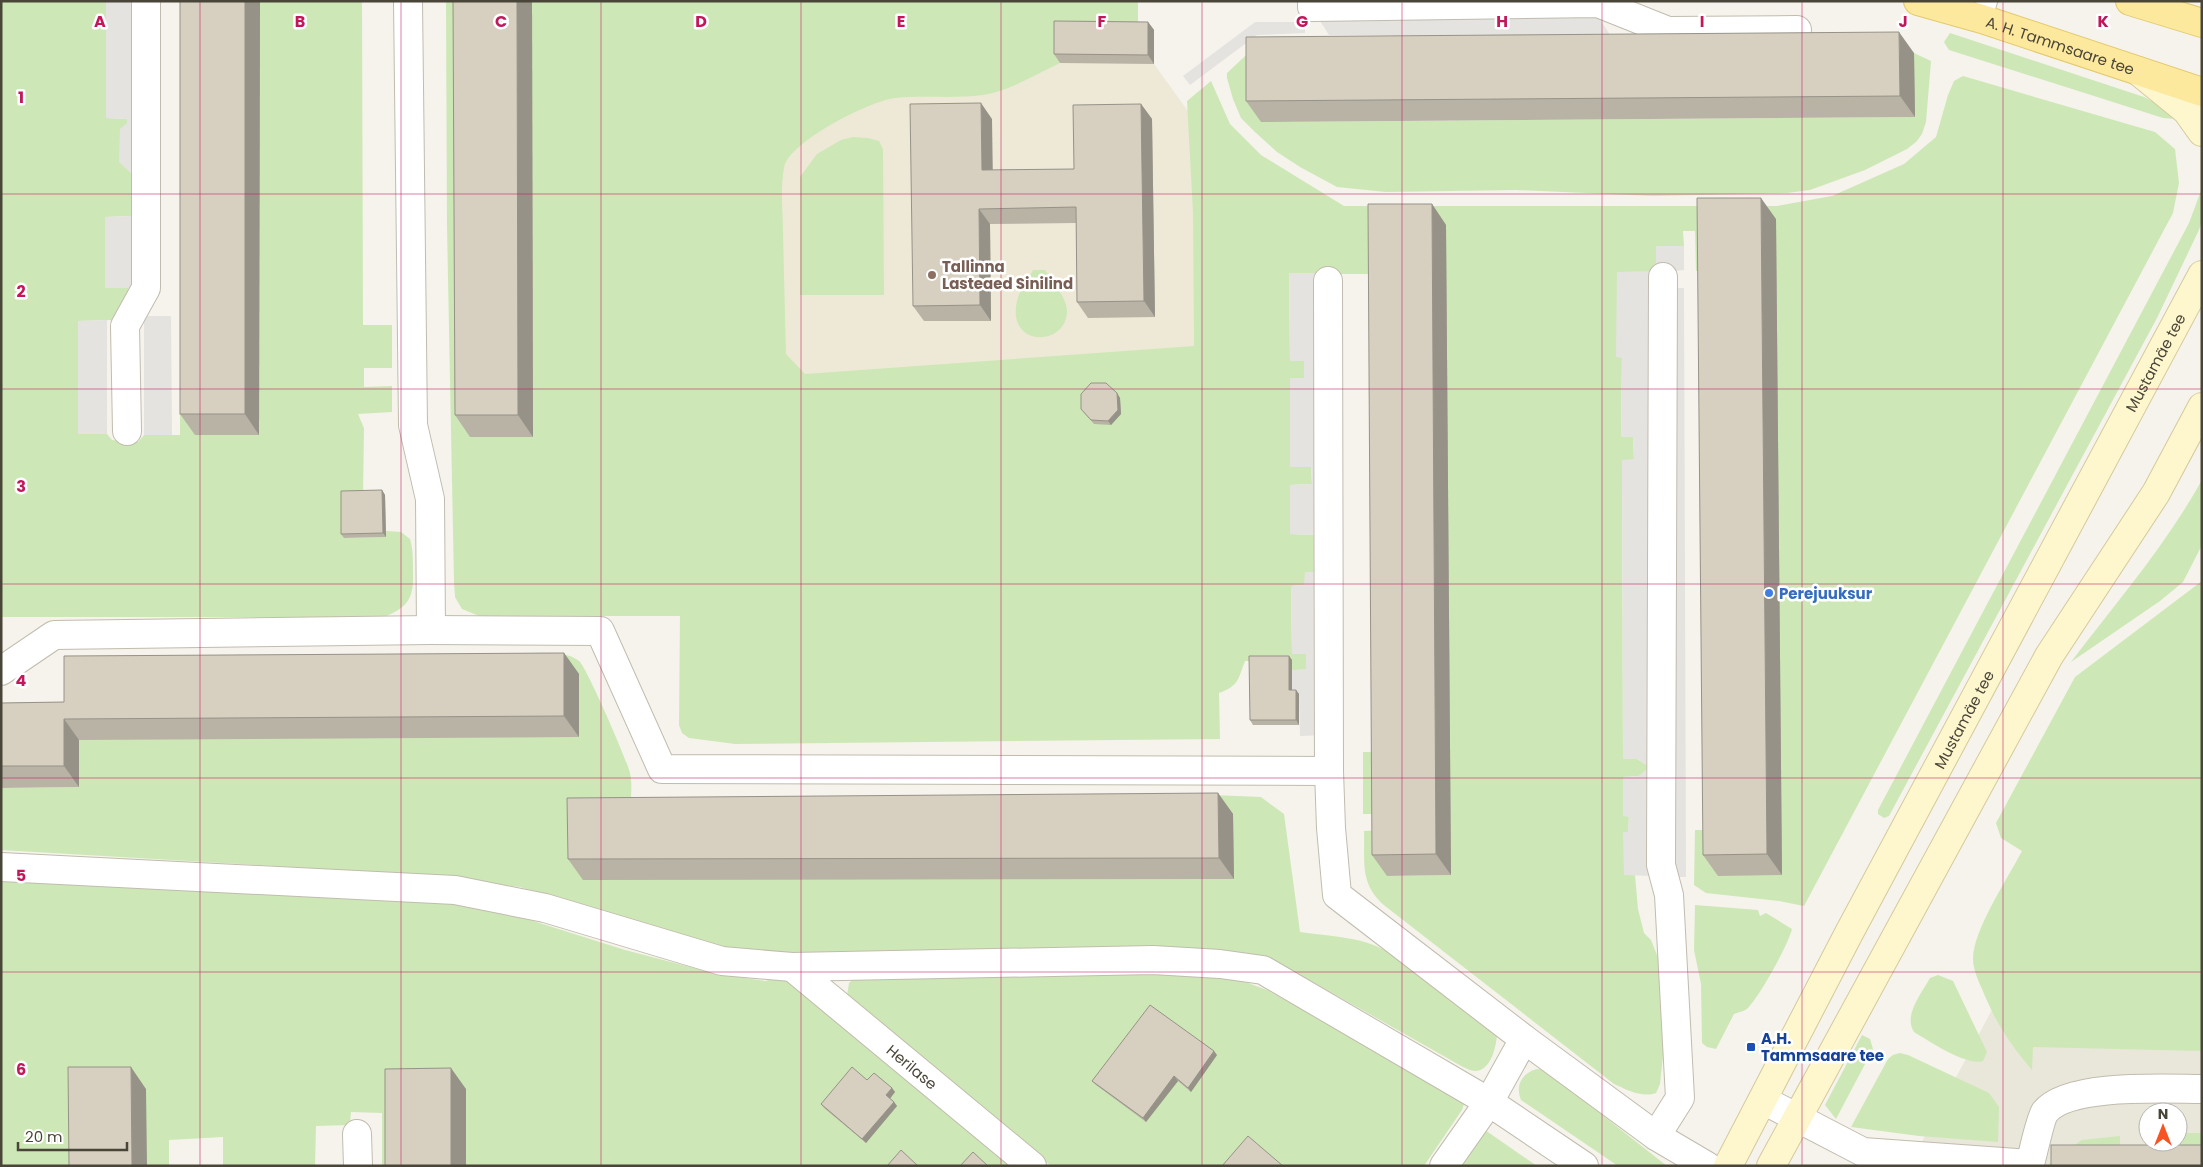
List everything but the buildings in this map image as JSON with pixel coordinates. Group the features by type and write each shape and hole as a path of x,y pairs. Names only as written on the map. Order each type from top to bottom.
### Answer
{"main road":[{"name":"A. H. Tammsaare tee","path":"1918,1 1984,10 2137,70 2202,92"},
{"path":"2130,1 2202,23"},
{"path":"2165,12 2202,9"},
{"path":"2137,70 2187,111 2202,132"},
{"name":"Mustamäe tee","path":"1728,1166 1849,933 2202,276"},
{"path":"1771,1166 2049,656 2156,493 2202,407"}],"street":[{"path":"127,431 125,326 146,288 146,1"},
{"path":"408,1 414,425 430,499 431,630"},
{"path":"1312,1 1312,7 1598,3 1668,31 1798,30"},
{"path":"1656,1136 1680,1098 1669,895 1661,865 1663,276"},
{"path":"1328,281 1329,771 1331,828 1337,894 1524,1040 1656,1136 1699,1161"},
{"path":"1,671 54,635 431,630 600,631 662,769 1329,771"},
{"path":"1,867 455,890 545,908 722,961 792,967 1153,960 1220,964 1264,970 1488,1102 1584,1166"},
{"name":"Herilase","path":"792,967 1032,1166"},
{"path":"1444,1166 1488,1102 1524,1040"},
{"path":"1763,1100 1796,1119 1863,1152 2030,1165 2045,1112 2068,1096 2098,1090 2202,1089"},
{"path":"358,1134 358,1166"}],"shaded area":[{"path":"106,1 135,1 134,176 119,162 120,129 127,123 127,119 106,118"},
{"path":"1595,11 1610,35 1329,35 1315,13"},
{"path":"1255,22 1305,22 1305,33 1257,35 1190,85 1183,76"},
{"name":"Tallinna Lasteaed Sinilind","path":"1154,30 1154,64 1270,225 1270,325 598,525 591,61"},
{"path":"133,212 134,288 105,288 105,217 131,216"},
{"path":"1656,246 1684,246 1684,270 1653,273 1653,876 1624,875 1623,832 1628,832 1629,817 1623,816 1623,777 1639,776 1650,767 1637,759 1623,759 1622,460 1634,459 1633,437 1621,437 1622,358 1616,357 1617,272 1656,271"},
{"path":"1289,273 1325,273 1326,735 1300,736 1299,695 1292,694 1292,670 1306,669 1306,654 1292,654 1291,586 1304,585 1305,572 1318,572 1318,535 1290,534 1290,485 1312,484 1311,467 1290,467 1290,378 1304,378 1304,361 1290,361"},
{"path":"1671,288 1684,288 1686,877 1673,877"},
{"path":"144,316 171,316 172,435 144,435"},
{"path":"107,320 107,434 78,434 78,321"},
{"path":"2202,614 2202,1166 1909,1166"}],"green space":[{"path":"1,1 106,1 106,118 127,119 134,176 133,212 131,216 106,217 106,288 128,288 131,292 112,320 78,321 79,434 107,434 112,440 138,442 144,435 180,435 180,406 260,1 362,1 363,325 392,325 392,368 364,368 364,387 392,386 392,412 358,414 364,428 363,495 344,538 386,537 386,531 401,532 410,539 413,558 412,588 408,600 399,609 384,617 1,617"},
{"path":"446,1 1138,1 1138,30 1060,30 1060,63 1023,82 983,95 907,97 884,101 832,124 800,146 789,158 784,168 782,192 786,354 805,374 1194,346 1193,213 1187,101 1211,81 1230,124 1261,155 1344,206 1777,206 1832,196 1904,164 1936,137 1954,81 1963,76 2155,132 2175,149 2179,183 2173,213 1804,906 1779,901 1706,893 1694,885 1695,830 1717,830 1712,270 1696,271 1695,231 1683,231 1684,246 1656,246 1656,271 1617,357 1622,357 1621,436 1633,437 1634,460 1622,460 1623,759 1637,759 1650,767 1639,776 1623,777 1623,816 1629,816 1628,833 1624,832 1624,874 1635,875 1638,909 1644,933 1651,940 1661,965 1664,1046 1660,1084 1656,1093 1645,1095 1614,1084 1385,906 1377,898 1367,881 1364,863 1364,831 1387,830 1387,876 1451,875 1383,274 1289,274 1290,361 1304,361 1304,378 1290,378 1291,467 1311,467 1312,484 1290,485 1290,534 1319,535 1318,572 1305,585 1291,586 1292,654 1306,654 1306,670 1292,670 1292,660 1245,661 1234,685 1219,693 1220,739 735,744 689,738 682,733 679,725 680,616 479,616 462,609 455,597 454,582 447,227"},
{"path":"1950,33 2144,97 2161,106 2176,119 2163,118 1949,50 1944,42"},
{"path":"1258,44 1261,122 1914,117 1914,53 1931,61 1926,122 1922,134 1916,142 1907,149 1865,170 1810,190 1787,193 1653,196 1516,190 1386,192 1337,187 1277,152 1241,118 1233,99 1227,73"},
{"path":"853,137 879,141 883,149 884,295 800,295 800,177 817,154 841,140"},
{"path":"2202,188 2202,222 2157,318 1889,816 1884,818 1878,814 1878,810 2189,223"},
{"path":"1033,270 1045,270 1065,300 1067,311 1064,323 1058,331 1048,336 1038,337 1028,334 1020,327 1016,316 1018,297"},
{"path":"2202,480 2202,545 2183,582 2160,601 2071,662 2157,551"},
{"path":"2202,581 2202,1051 2033,1047 2032,1070 1997,1022 1979,982 1973,963 1975,947 1985,919 2022,851 2001,838 1996,823 2075,677"},
{"path":"531,653 556,653 568,656 579,661 583,667 606,714 630,773 630,819 1188,794 1261,797 1284,814 1300,932 1361,941 1378,947 1413,967 1497,1035 1492,1058 1480,1070 1475,1071 1463,1067 1281,964 1248,958 806,958 741,953 520,887 394,873 1,850 1,788 79,787 79,740 533,675"},
{"path":"1363,752 1386,752 1387,814 1363,814"},
{"path":"1,881 461,904 530,920 625,950 717,974 765,981 785,976 1017,1166 382,1166 382,1113 351,1112 350,1125 316,1126 315,1166 223,1166 223,1137 169,1140 169,1166 1,1166"},
{"path":"1695,905 1758,910 1760,916 1766,913 1792,929 1766,982 1748,1008 1734,1014 1716,1049 1707,1047 1702,1043 1701,984 1694,950"},
{"path":"1157,972 1237,979 1267,990 1460,1096 1464,1104 1462,1110 1424,1166 1051,1166 847,996 849,983 857,976"},
{"path":"1938,975 1953,981 1987,1052 1983,1061 1967,1060 1914,1032 1911,1025 1912,1011 1930,978"},
{"path":"1862,1035 1870,1039 1873,1049 1836,1119 1825,1105"},
{"path":"1900,1053 1989,1093 1999,1107 1998,1142 1919,1136 1851,1127 1888,1059"},
{"path":"1537,1069 1545,1070 1667,1166 1618,1166 1521,1100 1519,1085 1521,1080 1527,1073"},
{"path":"1485,1130 1537,1166 1462,1166"},
{"path":"2188,1133 2202,1133 2202,1166 2160,1166 2162,1152 2188,1152"},
{"path":"2120,1136 2120,1166 2047,1166 2055,1158 2082,1140"}],"place":[{"name":"Tallinna Lasteaed Sinilind","path":"932,275"},
{"name":"Perejuuksur","path":"1769,593"},
{"name":"A.H. Tammsaare tee","path":"1751,1047"}]}
